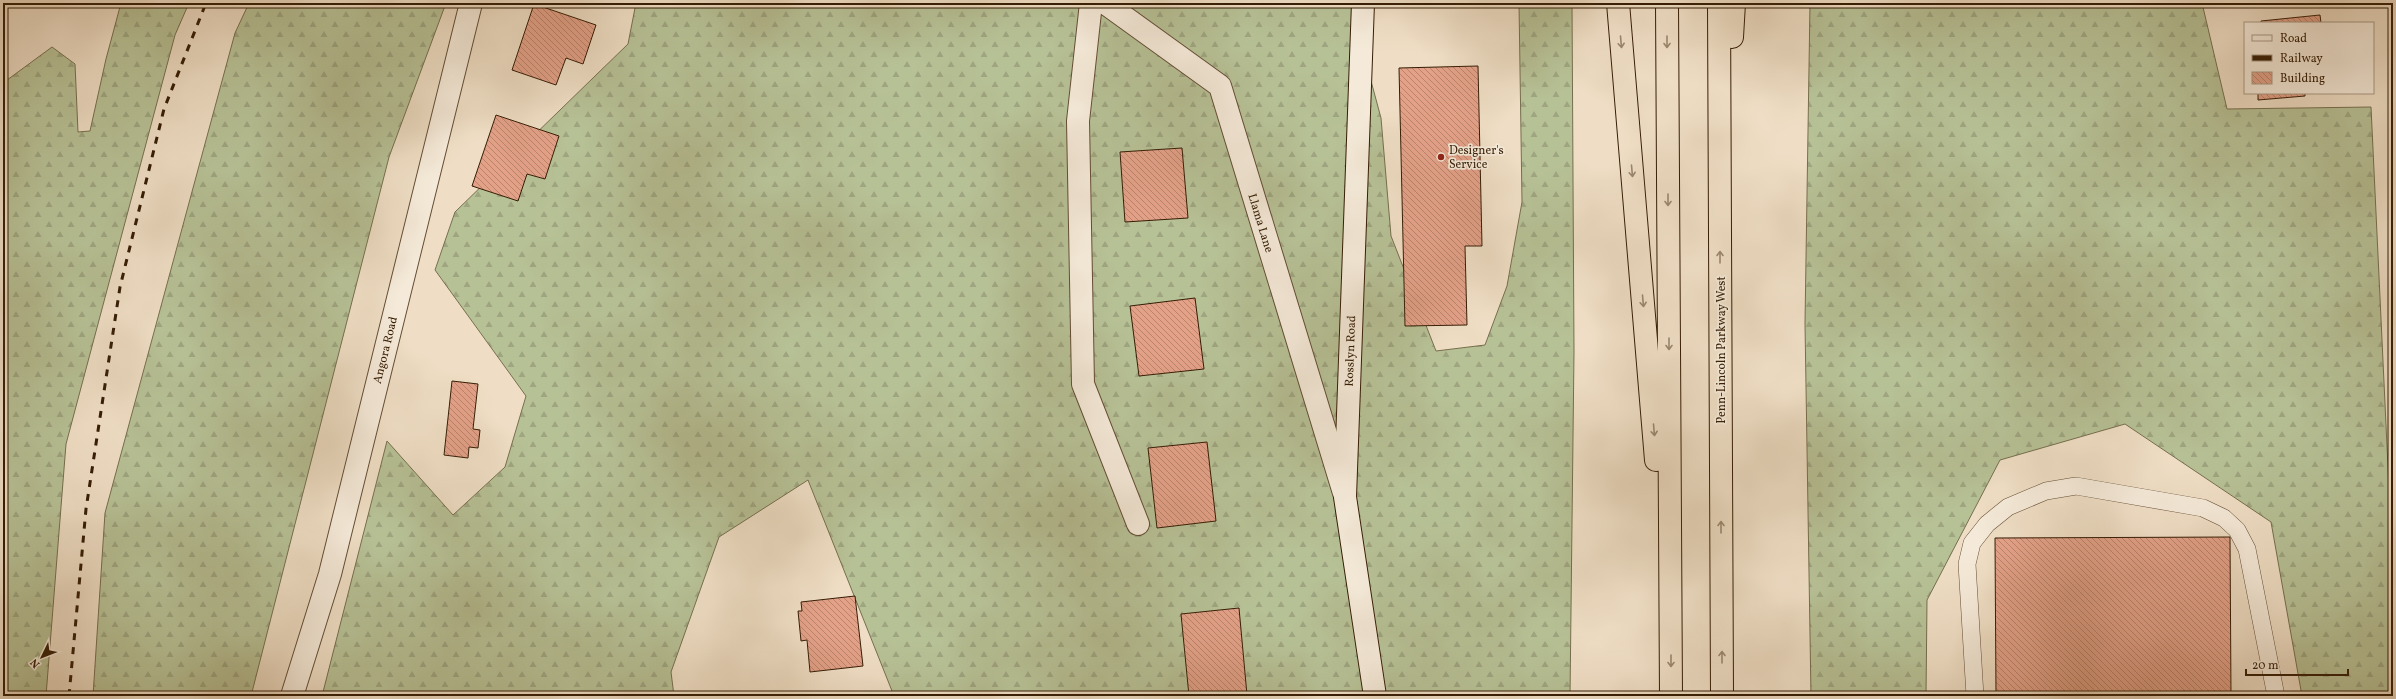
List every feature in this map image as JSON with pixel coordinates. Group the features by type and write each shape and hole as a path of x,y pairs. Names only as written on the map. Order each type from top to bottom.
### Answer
{"highway":[{"path":"1618,3 1670,627"},
{"path":"1667,3 1671,696"},
{"name":"Penn-Lincoln Parkway West","path":"1719,3 1722,696"},
{"path":"1720,186 1734,3"}],"street":[{"name":"Angora Road","path":"292,696 330,574 471,3"},
{"path":"1091,3 1078,121 1084,384 1138,524"},
{"name":"Llama Lane","path":"1105,3 1220,86 1345,496"},
{"name":"Rosslyn Road","path":"1363,3 1345,496 1375,696"}],"lane":[{"path":"1975,696 1967,564 1972,543 1987,524 2008,507 2046,491 2076,486 2203,508 2224,518 2237,530 2247,549 2276,696"}],"green space":[{"path":"121,3 189,3 175,35 66,444 46,696 3,696 3,83 52,47 75,64 78,132 90,131 106,59"},
{"path":"249,3 446,3 389,157 251,696 93,696 105,513 235,33"},
{"path":"636,3 1350,3 1381,118 1391,236 1436,351 1485,345 1507,286 1522,202 1519,3 1572,3 1574,351 1570,696 894,696 808,480 719,537 671,672 674,696 322,696 387,441 453,515 505,467 526,396 435,270 455,212 628,44"},
{"path":"1810,3 2202,3 2227,109 2371,107 2393,573 2393,696 2302,696 2271,522 2125,424 2000,460 1927,600 1926,696 1811,696 1805,324"}],"building":[{"path":"534,4 596,25 583,64 566,58 556,85 512,70"},
{"path":"2320,15 2321,22 2261,22"},
{"name":"Designer's Service","path":"1478,66 1482,246 1465,246 1467,325 1405,326 1399,68"},
{"path":"2258,94 2305,94 2305,96 2258,100"},
{"path":"496,115 559,136 545,179 527,174 518,201 472,186"},
{"path":"1182,148 1188,218 1125,222 1120,152"},
{"path":"1195,298 1204,369 1139,376 1130,306"},
{"path":"452,381 478,384 473,429 480,430 478,448 469,447 468,458 444,455"},
{"path":"1207,442 1216,521 1157,528 1148,448"},
{"path":"2230,537 2231,696 1996,696 1995,538"},
{"path":"855,596 863,666 810,672 807,640 801,641 798,611 802,611 801,602"},
{"path":"1239,608 1247,695 1189,696 1181,614"}],"railway":[{"path":"69,696 86,509 120,287 164,109 206,3"}],"place":[{"name":"Designer's Service","path":"1441,157"}]}
